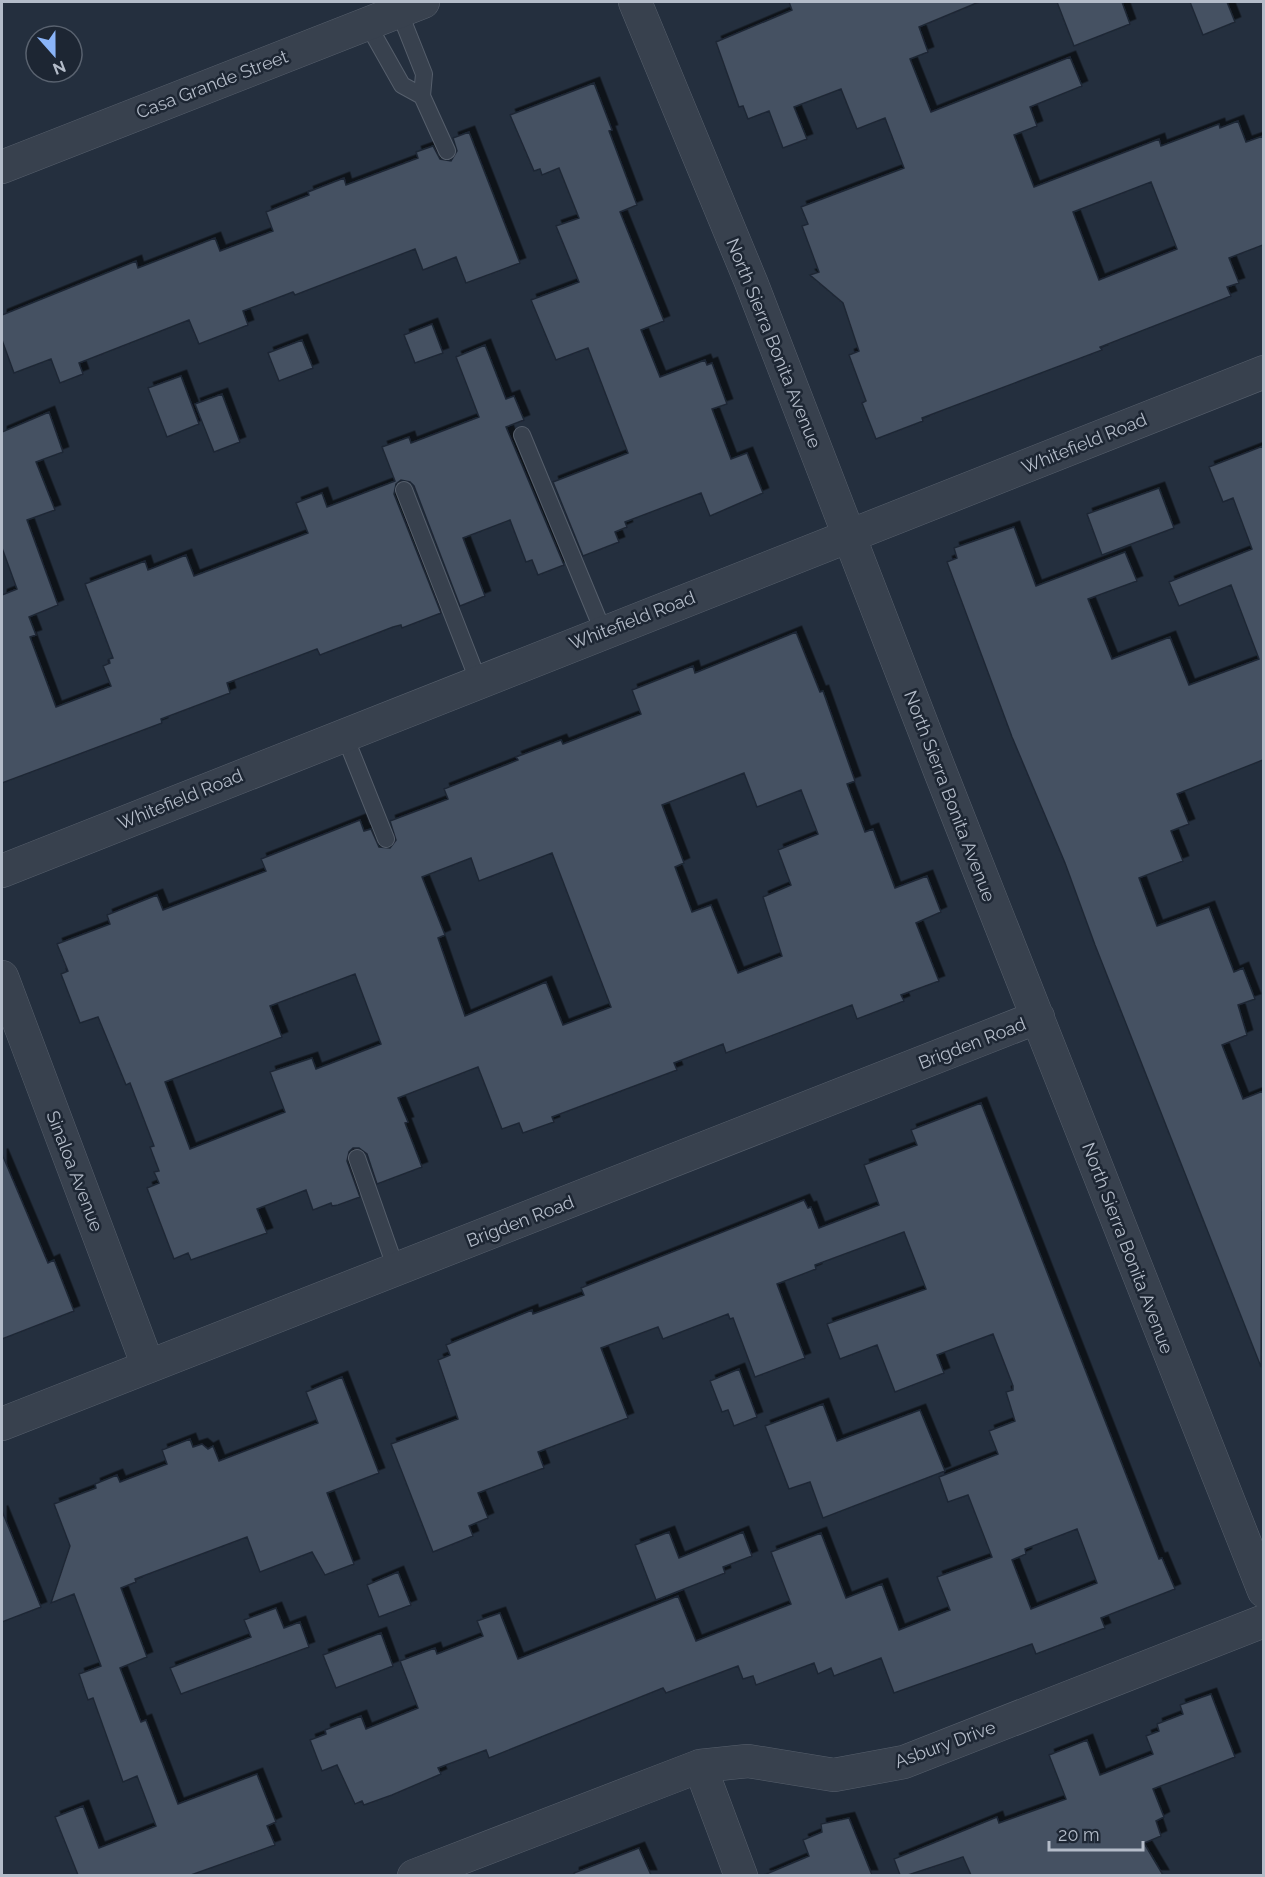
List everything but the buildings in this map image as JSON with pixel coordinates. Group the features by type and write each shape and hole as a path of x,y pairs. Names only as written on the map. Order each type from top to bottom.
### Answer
{"street":[{"name":"North Sierra Bonita Avenue","path":"635,2 751,282 1263,1591"},
{"name":"Casa Grande Street","path":"2,167 411,6"},
{"name":"Whitefield Road","path":"2,871 478,680 1263,372"},
{"name":"Sinaloa Avenue","path":"2,977 148,1366"},
{"name":"Brigden Road","path":"2,1424 1038,1017"},
{"name":"Asbury Drive","path":"414,1875 700,1766 748,1761 834,1775 904,1762 1263,1621"},
{"path":"700,1766 741,1875"}],"lane":[{"path":"411,6 424,74 422,96 447,151"},
{"path":"367,24 402,85 422,96"},
{"path":"522,435 603,631"},
{"path":"404,490 478,680"},
{"path":"344,734 386,840"},
{"path":"357,1158 396,1269"}]}
